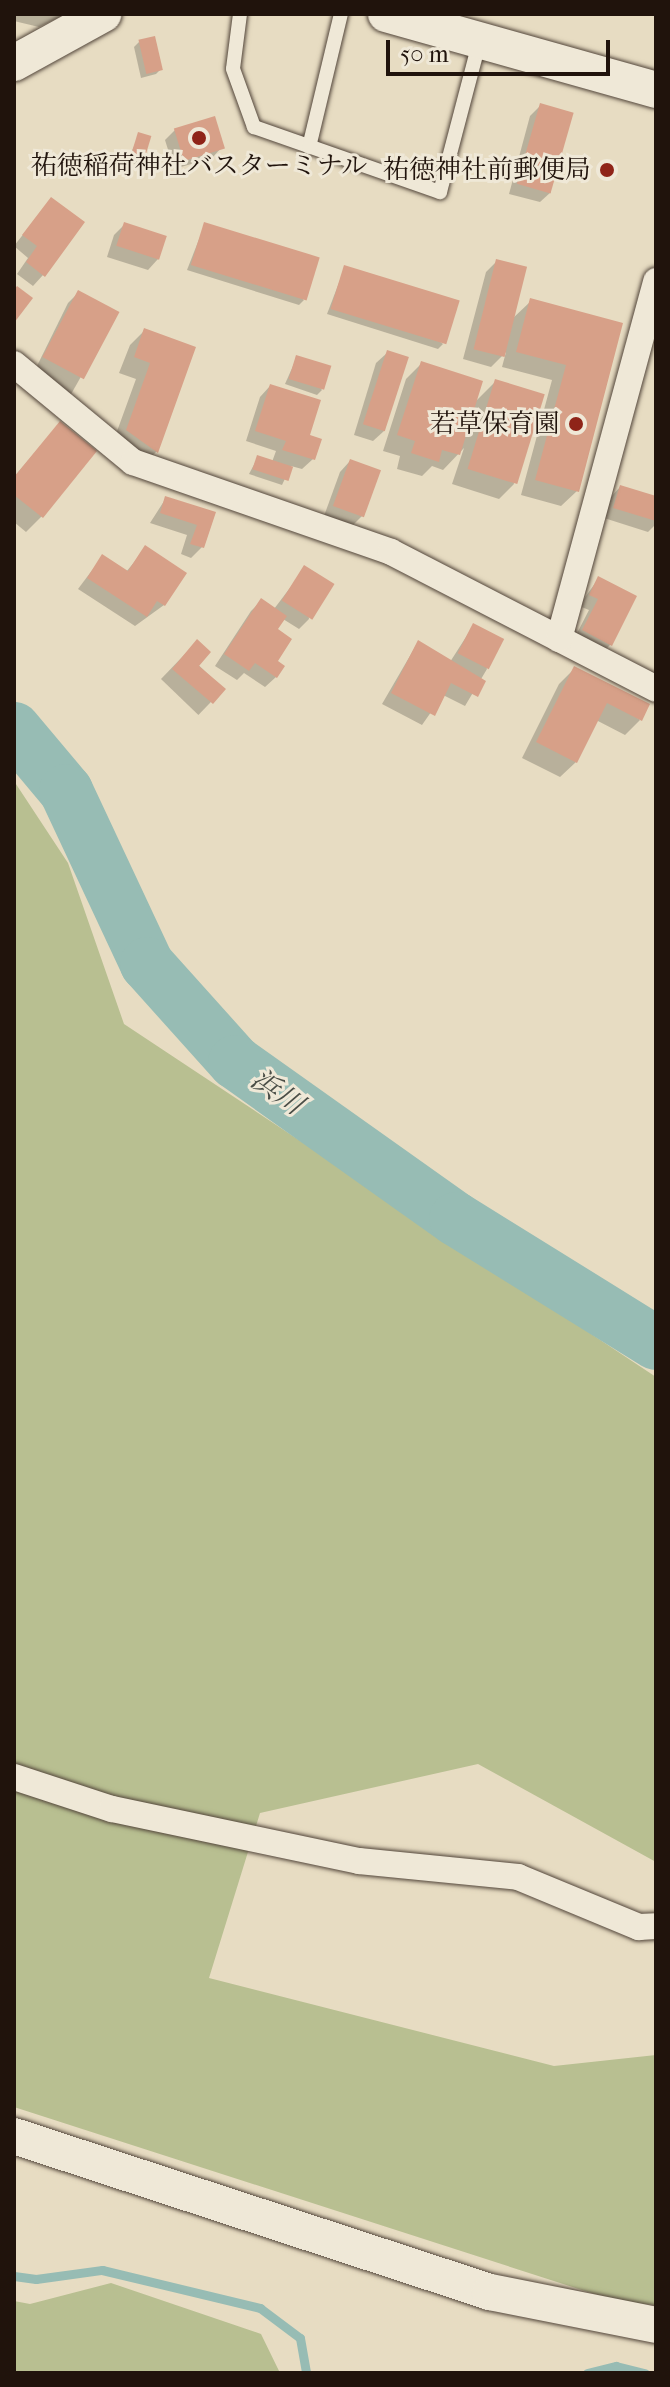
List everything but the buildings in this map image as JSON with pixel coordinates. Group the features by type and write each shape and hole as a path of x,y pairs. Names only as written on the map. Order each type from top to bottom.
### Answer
{"street":[{"path":"14,63 103,14"},
{"path":"386,14 656,90"},
{"path":"559,639 656,281"},
{"path":"14,364 133,462 391,552 656,689"},
{"path":"14,1777 112,1809 359,1861 518,1877 639,1927 656,1926"},
{"path":"14,2136 490,2292 656,2325"}],"lane":[{"path":"240,14 233,69 254,127 440,192 480,40"},
{"path":"309,147 341,14"}],"green space":[{"path":"14,781 68,863 124,1024 656,1377 656,1862 478,1764 260,1813 209,1978 554,2066 656,2055 656,2305 619,2302 14,2107"},
{"path":"111,2283 261,2334 280,2373 14,2373 14,2301 30,2304"}],"waterway":[{"name":"浜川","path":"14,729 66,791 147,964 235,1062 456,1219 656,1343"},
{"path":"14,2276 36,2279 102,2270 260,2308 300,2338 306,2373"},
{"path":"587,2373 616,2366 645,2373"}],"place":[{"name":"祐徳稲荷神社バスターミナル","path":"199,138"},
{"name":"祐徳神社前郵便局","path":"607,170"},
{"name":"若草保育園","path":"576,424"}]}
